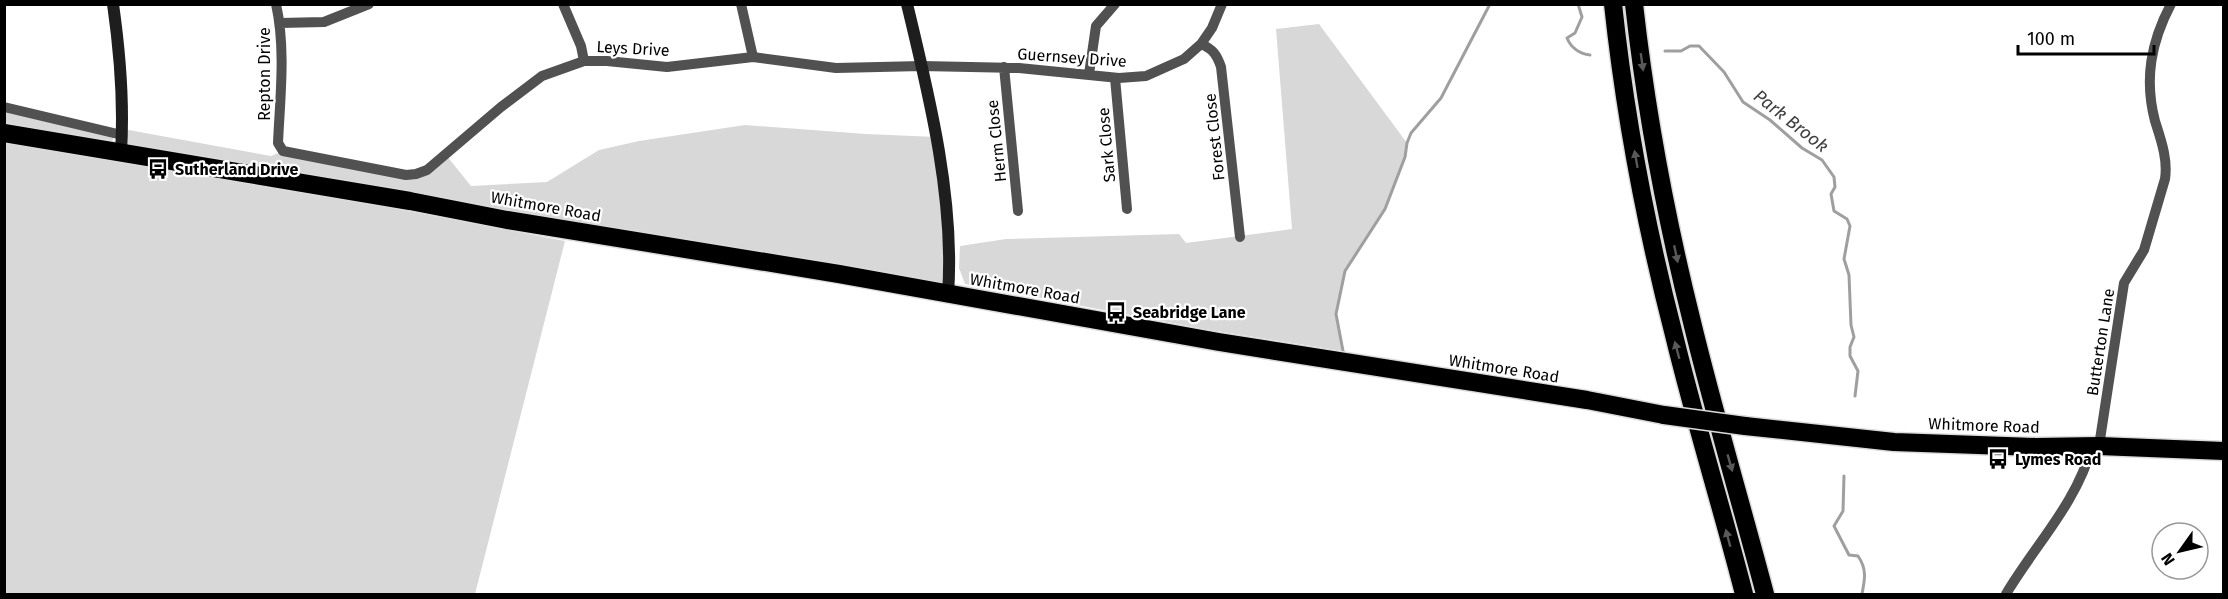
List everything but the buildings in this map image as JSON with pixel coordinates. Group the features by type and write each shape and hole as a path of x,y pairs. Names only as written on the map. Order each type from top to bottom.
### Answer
{"highway":[{"path":"1613,4 1635,156 1651,240 1673,335 1744,594"},
{"path":"1634,4 1645,85 1674,246 1704,370 1765,594"},
{"name":"Whitmore Road","path":"4,133 121,144 507,220 839,274 1219,342 1587,400 1664,415 1894,442 2223,451"}],"street":[{"path":"113,4 118,38 121,144"},
{"name":"Repton Drive","path":"276,4 280,23 281,82 278,143"},
{"path":"280,23 324,22 369,4"},
{"path":"563,4 581,46 584,61"},
{"path":"741,4 753,57"},
{"path":"907,4 922,66 942,171 950,271 948,294"},
{"path":"1089,74 1096,26 1115,4"},
{"name":"Guernsey Drive","path":"922,66 1004,68 1115,78 1146,76 1184,59 1201,44 1212,28 1222,4"},
{"name":"Butterton Lane","path":"2096,446 2124,283 2144,250 2167,169 2155,118 2149,71 2152,48 2171,4"},
{"name":"Forest Close","path":"1201,44 1211,49 1221,68 1240,237"},
{"name":"Leys Drive","path":"278,143 283,151 406,175 416,174 427,170 542,75 584,61 667,67 753,57 836,68 922,66"},
{"name":"Herm Close","path":"1004,68 1018,211"},
{"name":"Sark Close","path":"1115,78 1127,208"},
{"name":"Whitmore Road","path":"4,107 121,144"},
{"path":"2006,594 2060,516 2096,446"}],"shaded area":[{"path":"1319,24 1407,143 1405,157 1385,209 1345,271 1336,314 1343,351 1210,330 965,284 959,268 960,246 1006,239 1179,234 1186,243 1292,229 1276,29"},
{"path":"4,107 115,135 112,142 120,152 5,132"},
{"path":"745,125 936,137 948,294 120,152 123,129 271,156 283,151 406,175 446,155 471,186 547,182 599,150 639,141"},
{"path":"5,142 313,193 565,241 475,594 5,594"}],"waterway":[{"path":"1343,351 1336,314 1345,271 1385,209 1405,157 1411,133 1441,98 1490,4"},
{"name":"Park Brook","path":"1578,4 1582,17 1575,33 1567,38 1576,50 1590,55"},
{"name":"Park Brook","path":"1665,51 1681,51 1690,46 1699,46 1724,72 1743,102 1770,120 1802,148 1822,160 1834,177 1835,187 1831,194 1834,211 1847,219 1850,226 1844,259 1849,275 1851,325 1854,337 1850,347 1850,356 1858,371 1855,396"},
{"name":"Park Brook","path":"1844,476 1843,511 1834,526 1849,555 1858,556 1863,565 1862,594"}],"place":[{"name":"Sutherland Drive","path":"158,169"},
{"name":"Seabridge Lane","path":"1116,312"},
{"name":"Lymes Road","path":"1998,459"}]}
